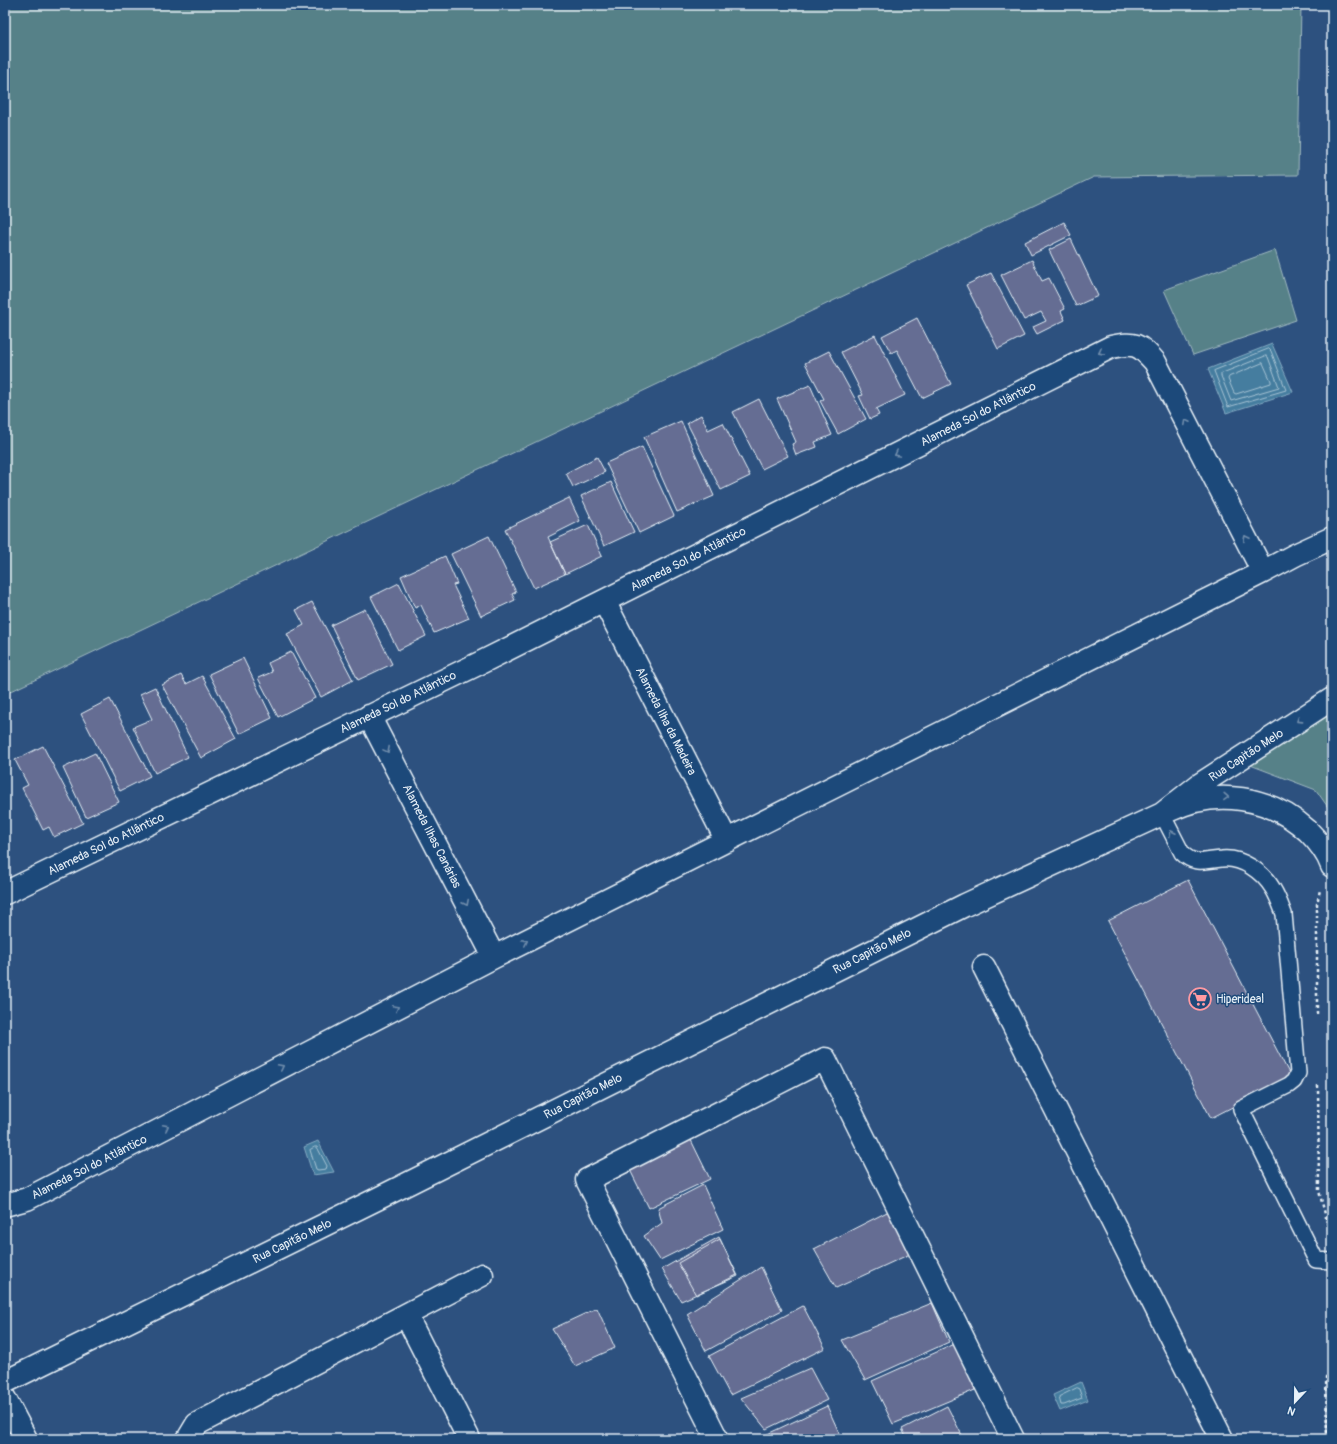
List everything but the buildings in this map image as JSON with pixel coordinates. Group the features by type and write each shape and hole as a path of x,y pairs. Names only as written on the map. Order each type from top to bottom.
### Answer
{"street":[{"name":"Alameda Sol do Atlântico","path":"5,893 604,601 1111,347 1127,343 1142,348 1155,362 1264,572"},
{"name":"Alameda Sol do Atlântico","path":"5,1206 27,1199 494,957 1264,572 1295,555 1332,538"},
{"name":"Alameda Ilha da Madeira","path":"604,601 727,841"},
{"name":"Rua Capitão Melo","path":"1162,814 1199,785 1332,699"},
{"name":"Alameda Ilhas Canárias","path":"369,716 494,957"},
{"name":"Rua Capitão Melo","path":"5,1382 377,1199 965,905 1181,804 1201,799 1222,797 1244,799 1264,804 1284,812 1301,824 1316,839 1328,856 1332,866"},
{"path":"984,967 1222,1439"},
{"path":"717,1439 587,1180 825,1059 1013,1439"},
{"path":"188,1439 197,1424 482,1275"},
{"path":"406,1315 469,1439"},
{"path":"5,1399 26,1439"}],"lane":[{"path":"1162,814 1182,853 1190,860 1196,862 1224,859 1235,860 1248,865 1261,875 1272,888 1284,914 1298,1073 1294,1081 1241,1110 1316,1260 1332,1261"}],"path":[{"path":"1328,1439 1326,1377 1332,1367"}],"green space":[{"path":"5,5 1301,5 1298,175 1094,177 5,694"},
{"path":"1275,250 1296,320 1193,355 1164,290"},
{"path":"1332,712 1332,813 1316,790 1245,763"}],"water":[{"path":"1272,344 1293,392 1226,413 1208,369"},
{"path":"318,1141 334,1172 313,1175 304,1147"},
{"path":"1081,1382 1088,1400 1060,1411 1053,1395"}],"place":[{"name":"Hiperideal","path":"1200,999"}]}
